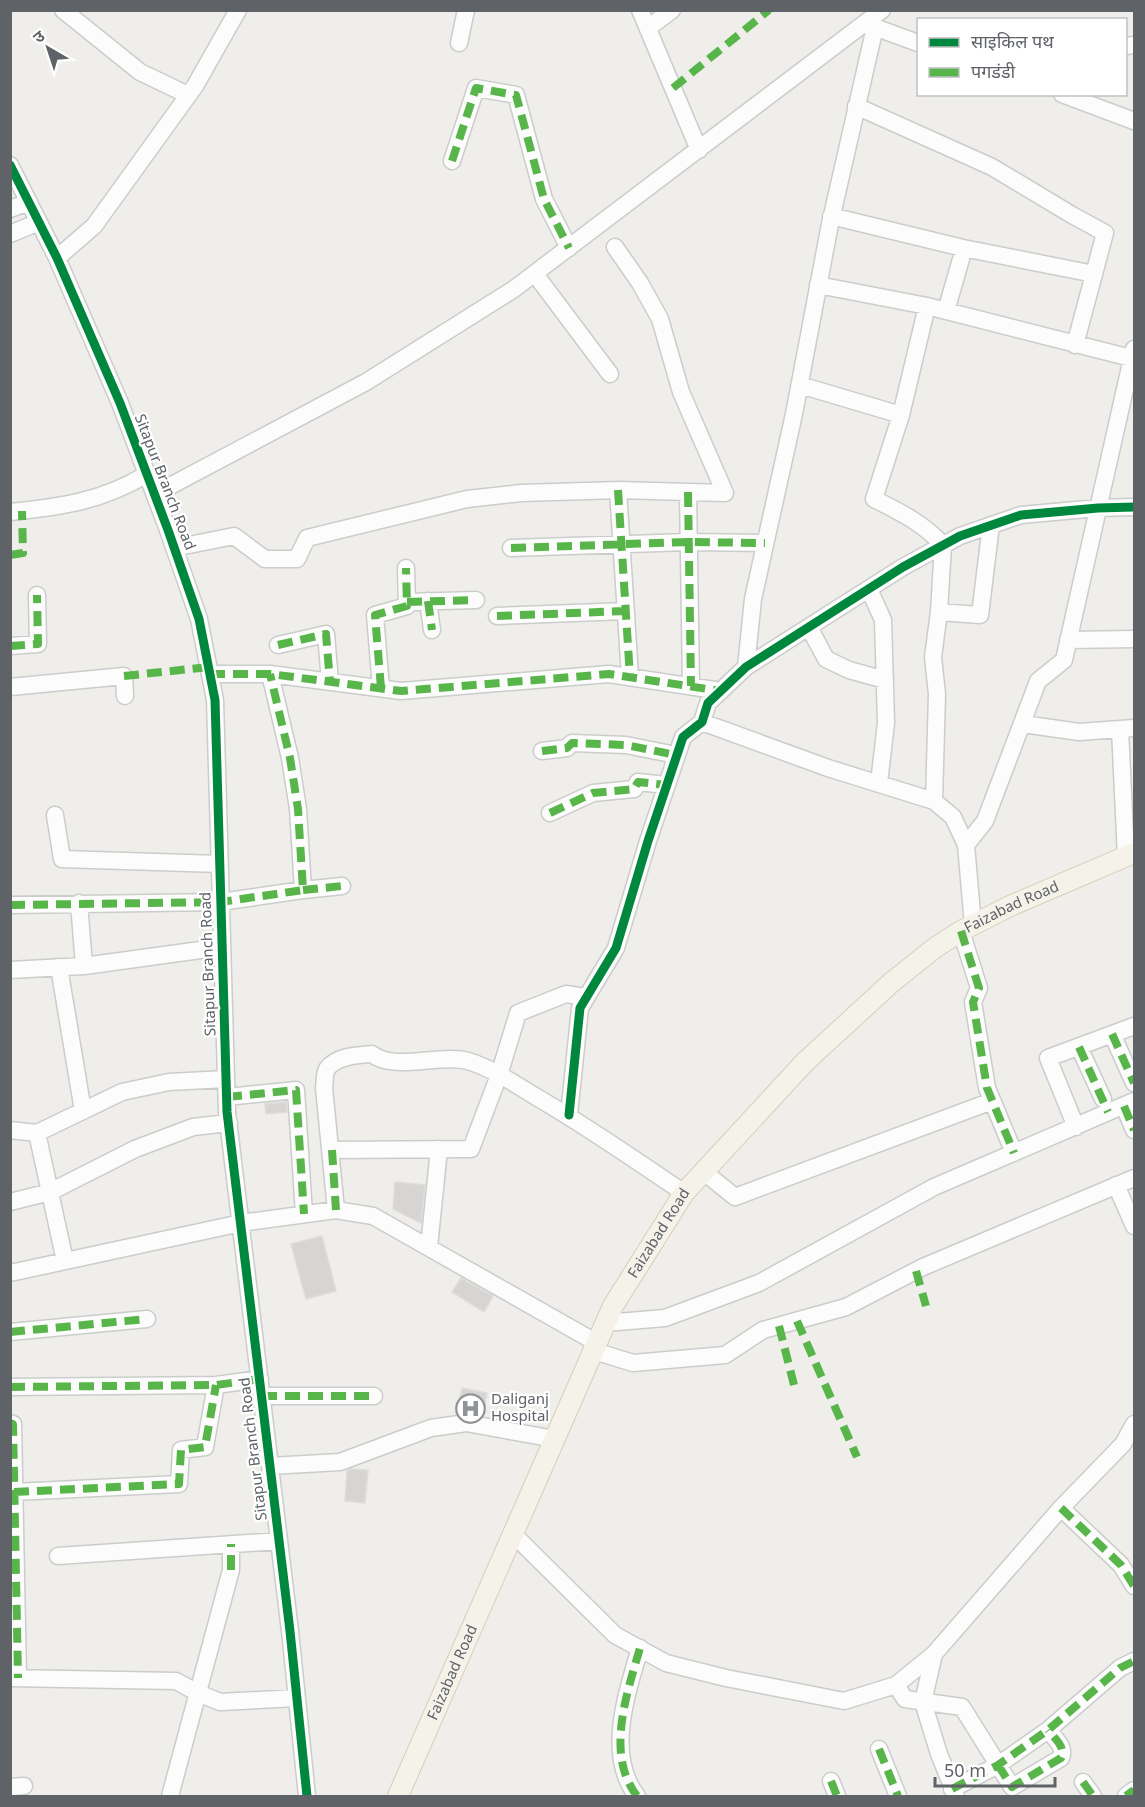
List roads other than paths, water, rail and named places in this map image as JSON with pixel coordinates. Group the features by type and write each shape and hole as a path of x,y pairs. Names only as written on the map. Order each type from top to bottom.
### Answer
{"main road":[{"name":"Faizabad Road","path":"398,1797 613,1306 684,1192 805,1062 892,982 936,947 1010,906 1130,855"}],"street":[{"path":"63,10 141,72 188,95"},
{"path":"57,258 94,226 188,95 238,10"},
{"path":"459,44 466,10"},
{"path":"640,10 699,150"},
{"path":"648,28 672,10"},
{"path":"154,494 366,382 514,290 699,150 870,25 882,10"},
{"path":"870,25 917,43"},
{"path":"746,667 753,598 800,385 831,216 856,106 870,25"},
{"path":"452,161 477,87 516,95 544,199 569,248"},
{"path":"1067,96 1134,121"},
{"path":"856,106 992,167 1105,233 1075,345"},
{"name":"Sitapur Branch Road","path":"10,165 57,258 120,403 199,619 215,700 229,1123 307,1797"},
{"path":"10,209 30,202"},
{"path":"831,216 963,248 1094,274"},
{"path":"10,234 39,222"},
{"path":"174,548 234,536 265,559 297,560 307,538 467,499 521,493 618,490 725,493 681,392 660,319 640,283 615,247"},
{"path":"946,311 961,259"},
{"path":"535,274 610,374"},
{"path":"818,285 927,306 1075,345 1133,353 1064,660 1038,681 985,820 966,845"},
{"path":"927,306 901,415 874,499 914,519 931,531 943,544 939,612 933,657 937,694 934,801"},
{"path":"800,385 901,415"},
{"path":"10,512 49,508 98,498 124,488 147,474"},
{"path":"618,490 630,677"},
{"path":"688,492 690,686"},
{"path":"569,1115 580,1008 616,948 676,755 683,737 702,722 708,703 746,667 943,544 1021,515 1134,507"},
{"path":"939,612 980,615 991,525"},
{"path":"511,548 688,542 765,543"},
{"path":"381,688 375,615 407,606 406,568"},
{"path":"869,589 883,620 886,723 879,783"},
{"path":"10,646 38,644 37,595"},
{"path":"407,602 476,600"},
{"path":"428,601 432,630"},
{"path":"497,616 626,611"},
{"path":"809,627 826,659 849,670 885,680"},
{"path":"278,645 327,634 330,682"},
{"path":"1068,640 1134,639"},
{"path":"210,674 270,674 401,692 609,674 721,691"},
{"path":"270,674 290,758 298,809 303,890"},
{"path":"10,687 124,676 125,696"},
{"path":"702,722 817,764 934,801 953,817 966,845 967,928 979,988 973,1002 987,1088 1014,1153"},
{"path":"1023,724 1079,732 1127,729 1130,855"},
{"path":"542,752 567,748 572,743 626,745 676,755"},
{"path":"550,813 593,793 634,789 638,782 666,785"},
{"path":"55,814 62,859 220,864"},
{"path":"10,905 221,902 342,886"},
{"path":"79,903 84,966"},
{"path":"10,970 84,966 222,947"},
{"path":"59,967 83,1111"},
{"path":"332,1150 471,1149 499,1075 518,1013 566,994 585,997"},
{"path":"1076,1127 1048,1058 1134,1026"},
{"path":"1112,1034 1134,1083"},
{"path":"1078,1047 1102,1099"},
{"path":"336,1210 332,1150 324,1088 326,1071 336,1061 372,1054 377,1058 400,1061 465,1060 499,1075 569,1115 684,1192"},
{"path":"10,1130 37,1133 123,1092 169,1082 226,1079"},
{"path":"227,1097 296,1090 304,1214"},
{"path":"704,1172 735,1197 992,1101"},
{"path":"605,1323 665,1318 759,1283 934,1188 1129,1103 1134,1130"},
{"path":"10,1202 50,1192 135,1149 193,1127 229,1123"},
{"path":"37,1133 65,1261"},
{"path":"429,1247 439,1149"},
{"path":"10,1273 241,1223 336,1210 373,1216 595,1347 633,1363 725,1355 763,1330 846,1307 923,1267 1134,1178"},
{"path":"1116,1185 1134,1226"},
{"path":"10,1332 147,1319"},
{"path":"10,1387 216,1385 260,1378"},
{"path":"14,1492 179,1484 181,1450 205,1447 216,1385"},
{"path":"262,1396 374,1396"},
{"path":"10,1423 13,1424 14,1678 176,1681 220,1702 297,1698"},
{"path":"270,1466 340,1462 431,1428 466,1423 555,1439"},
{"path":"513,1534 615,1635 666,1663 726,1678 844,1701 896,1685 934,1654 1061,1508 1123,1444 1134,1424"},
{"path":"1061,1508 1121,1565 1134,1586"},
{"path":"58,1556 279,1541"},
{"path":"170,1797 231,1570 231,1544"},
{"path":"637,1797 628,1785 620,1747 625,1698 640,1648"},
{"path":"934,1654 922,1702 954,1793 1048,1730 1120,1668 1134,1661"},
{"path":"896,1685 905,1699 962,1707 1012,1787 1060,1758 1063,1753 1062,1747 1048,1730"},
{"path":"879,1749 898,1797"},
{"path":"1083,1782 1093,1797"},
{"path":"1126,1797 1134,1790"}],"place":[{"name":"Daliganj Hospital","path":"470,1408"}]}
